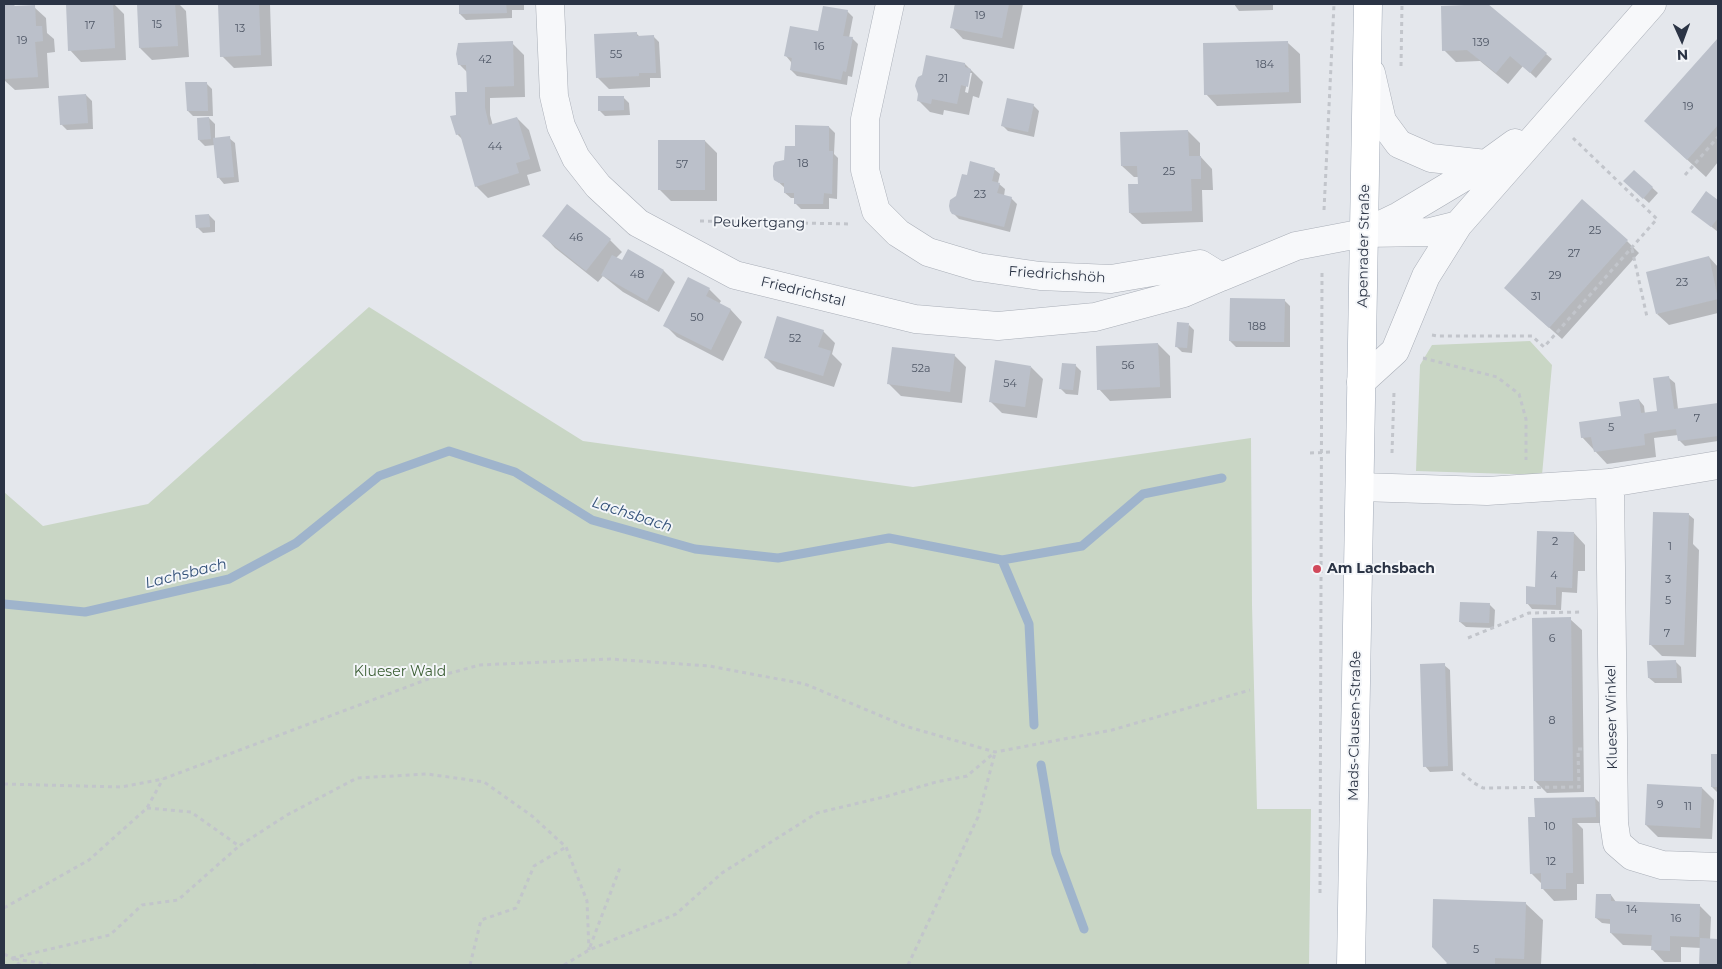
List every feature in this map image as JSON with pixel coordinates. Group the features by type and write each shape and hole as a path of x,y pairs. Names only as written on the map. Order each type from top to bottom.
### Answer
{"main road":[{"name":"Apenrader Straße","path":"1360,487 1368,4"},
{"name":"Mads-Clausen-Straße","path":"1352,965 1360,487"}],"street":[{"name":"Friedrichstal","path":"550,4 554,96 561,126 576,158 598,186 638,223 735,275 915,319 998,326 1096,317 1184,293 1221,277"},
{"name":"Friedrichshöh","path":"890,4 865,119 865,170 876,211 898,234 928,252 978,267 1040,276 1111,279 1200,264 1221,277"},
{"path":"1362,382 1400,340 1426,276 1458,225 1652,4"},
{"path":"1367,54 1382,121 1399,144 1431,158 1486,164"},
{"path":"1364,234 1399,216 1486,164 1551,118"},
{"path":"1221,277 1296,246 1364,234 1430,232 1458,225"},
{"path":"1360,487 1487,491 1610,483 1718,465"},
{"name":"Klueser Winkel","path":"1610,483 1614,823 1617,842 1632,856 1662,865 1718,867"}],"path":[{"path":"1320,896 1322,242 1334,4"},
{"path":"1400,340 1438,336 1532,336 1544,347 1658,219 1551,118"},
{"path":"1685,175 1718,137"},
{"name":"Peukertgang","path":"695,222 851,224 876,211"},
{"path":"1632,248 1647,317"},
{"path":"1400,340 1497,377 1519,394 1526,419 1525,488"},
{"path":"1310,453 1322,453"},
{"path":"1468,638 1529,613 1611,612"},
{"path":"4,784 120,786 163,779 428,679 480,665 610,658 709,666 804,684 905,726 995,752 1112,730 1250,690"},
{"path":"1462,773 1474,784 1483,788 1579,787 1578,749 1613,748"},
{"path":"564,965 589,950 676,914 722,873 817,812 967,776 995,752"},
{"path":"908,965 978,817 995,752"},
{"path":"12,958 110,935 142,905 178,900 240,846 287,815 357,778 427,774 484,782 532,816 566,847 588,901 589,950"},
{"path":"4,908 89,860 147,808 163,779"},
{"path":"147,808 191,812 240,846"},
{"path":"470,965 481,920 516,908 534,866 566,847"},
{"path":"589,950 620,865"},
{"path":"4,954 20,965"},
{"path":"12,958 54,965"}],"green space":[{"name":"Klueser Wald","path":"369,307 583,441 913,487 1251,438 1252,605 1257,809 1311,809 1309,965 4,965 4,492 43,526 148,504"},
{"path":"1530,341 1552,365 1542,475 1416,471 1420,365 1432,345"}],"building":[{"path":"4,4 13,4 15,6 35,5 36,26 42,26 43,41 35,42 38,77 4,79"},
{"path":"66,4 113,4 115,48 68,51"},
{"path":"137,4 175,4 178,46 139,48"},
{"path":"218,4 259,4 261,55 220,57"},
{"path":"459,4 506,4 507,13 459,14"},
{"path":"955,4 1009,4 1002,38 950,28"},
{"path":"1488,4 1547,53 1530,73 1510,56 1496,73 1467,50 1442,51 1441,6"},
{"path":"823,6 848,10 843,36 853,37 846,72 843,71 841,80 790,70 792,58 784,56 790,26 818,31"},
{"path":"637,32 637,36 654,35 656,73 639,73 639,76 596,78 594,34"},
{"path":"1718,38 1718,125 1687,160 1644,121"},
{"path":"513,41 514,86 485,87 485,108 489,125 517,117 530,159 516,163 519,173 475,187 460,134 456,135 450,116 456,115 455,92 467,92 466,65 458,65 456,54 458,43"},
{"path":"1288,41 1289,92 1204,95 1203,43"},
{"path":"926,55 965,63 965,67 971,69 968,87 961,85 957,104 932,99 931,104 917,101 918,94 915,86 918,77 922,75"},
{"path":"185,82 207,82 208,111 187,111"},
{"path":"86,94 88,123 60,125 58,96"},
{"path":"598,96 624,96 624,110 598,111"},
{"path":"1007,98 1034,104 1028,132 1001,126"},
{"path":"209,117 211,139 198,140 197,118"},
{"path":"795,125 829,126 829,151 833,151 832,194 824,193 823,204 794,204 794,193 784,193 784,183 774,180 773,166 775,162 784,160 785,146 795,146"},
{"path":"1188,130 1189,156 1201,156 1201,179 1191,179 1192,211 1129,213 1128,184 1138,184 1137,166 1121,166 1120,132"},
{"path":"230,136 234,177 217,178 213,138"},
{"path":"658,140 705,140 705,190 658,190"},
{"path":"970,161 995,168 992,181 1000,183 997,193 1012,197 1004,227 952,214 950,211 950,200 956,196 962,174 967,175"},
{"path":"1634,170 1653,187 1643,199 1623,181"},
{"path":"1706,191 1718,200 1718,218 1711,227 1691,212"},
{"path":"1582,199 1628,240 1549,328 1504,288"},
{"path":"567,204 611,239 586,271 542,236"},
{"path":"209,214 210,227 196,228 195,215"},
{"path":"628,249 664,270 647,301 601,275 612,255 622,260"},
{"path":"1709,256 1718,299 1656,314 1646,272"},
{"path":"688,277 710,288 706,296 731,309 711,350 663,326"},
{"path":"1230,298 1285,299 1284,342 1229,341"},
{"path":"777,316 824,330 818,347 831,351 823,376 764,358"},
{"path":"1177,322 1189,323 1187,348 1175,347"},
{"path":"1158,343 1160,387 1097,390 1096,346"},
{"path":"892,347 955,354 950,392 887,384"},
{"path":"995,360 1031,366 1025,407 989,402"},
{"path":"1062,363 1076,364 1073,390 1059,389"},
{"path":"1669,376 1674,409 1718,403 1718,436 1678,441 1676,429 1660,431 1644,434 1645,445 1594,452 1591,437 1581,438 1579,422 1621,416 1619,402 1639,399 1641,413 1657,411 1653,378"},
{"path":"1653,512 1689,513 1684,645 1649,645"},
{"path":"1537,531 1574,532 1572,588 1556,587 1556,605 1526,604 1526,586 1535,587"},
{"path":"1460,602 1490,603 1489,623 1459,622"},
{"path":"1571,617 1573,781 1534,781 1532,618"},
{"path":"1676,660 1677,678 1648,678 1647,661"},
{"path":"1445,663 1448,766 1423,767 1420,664"},
{"path":"1711,754 1718,754 1718,787 1711,787"},
{"path":"1647,784 1702,787 1700,828 1645,825"},
{"path":"1595,797 1596,817 1572,818 1573,873 1566,873 1566,889 1541,889 1541,873 1530,874 1528,817 1535,817 1534,798"},
{"path":"1596,894 1611,894 1611,901 1700,904 1699,937 1670,936 1670,951 1651,950 1652,935 1610,933 1610,919 1595,918"},
{"path":"1433,899 1526,902 1524,959 1495,958 1495,965 1445,965 1447,963 1432,947"},
{"path":"1700,938 1718,939 1718,965 1699,965"}],"waterway":[{"name":"Lachsbach","path":"4,604 85,612 229,579 296,543 379,476 449,451 515,472 592,520 695,549 778,558 889,538 1002,560 1082,546 1143,494 1222,478"},
{"path":"1002,560 1029,624 1034,725"},
{"path":"1041,765 1056,853 1084,929"}],"place":[{"name":"Am Lachsbach","path":"1317,569"}]}
